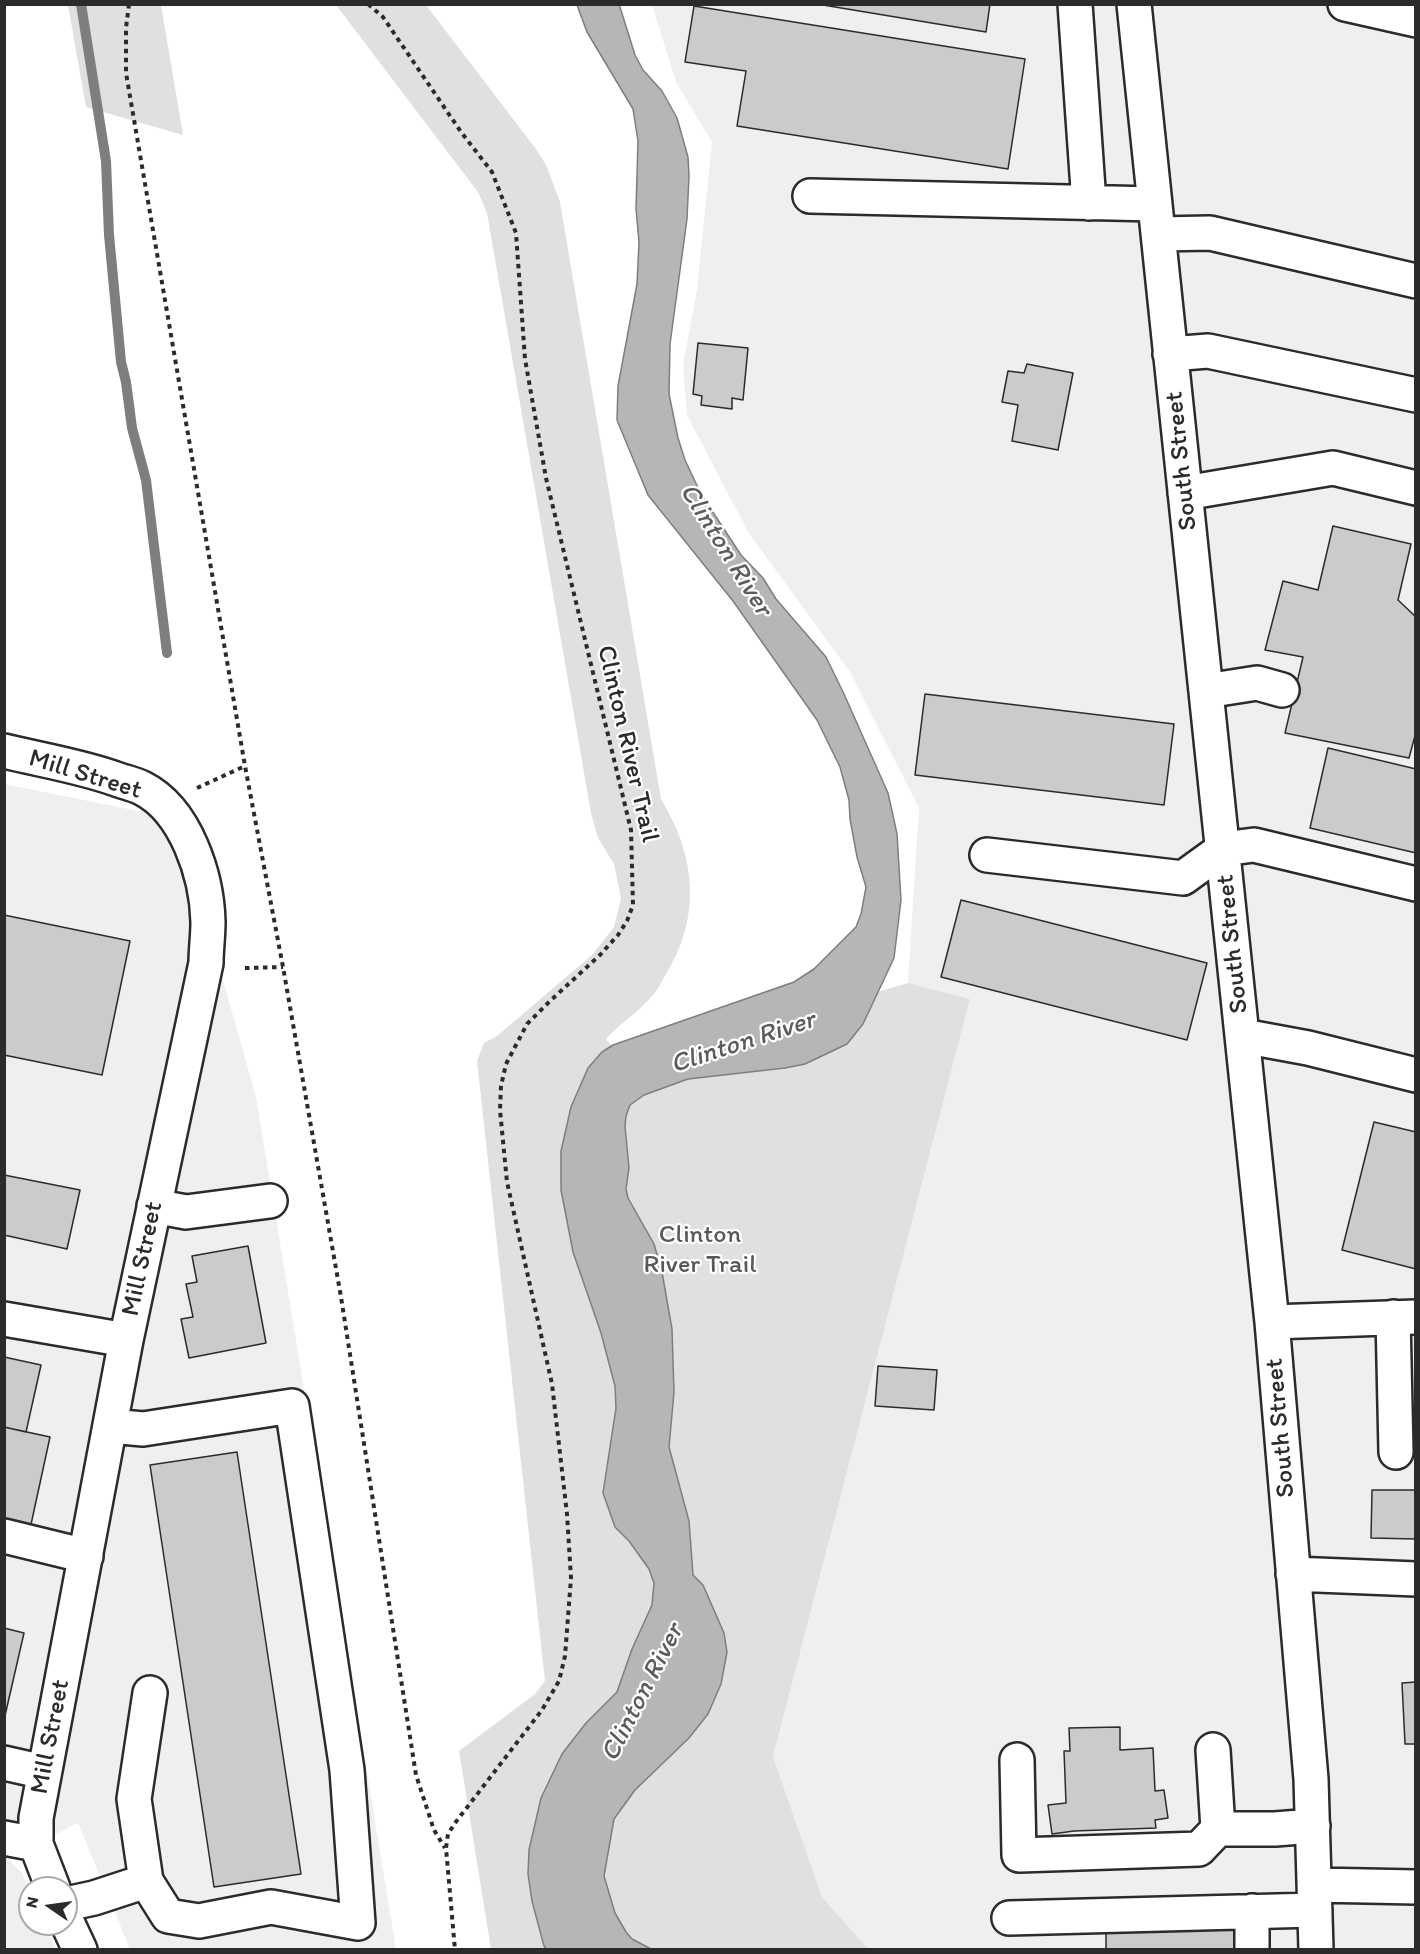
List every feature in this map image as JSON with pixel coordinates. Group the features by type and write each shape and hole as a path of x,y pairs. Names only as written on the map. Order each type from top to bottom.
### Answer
{"street":[{"path":"1076,4 1089,202"},
{"name":"South Street","path":"1134,4 1272,1322 1313,1826 1316,1950"},
{"path":"1345,4 1416,20"},
{"path":"810,196 1089,202 1416,281"},
{"path":"1170,354 1208,351 1416,395"},
{"path":"1185,493 1333,468 1416,488"},
{"path":"1206,691 1257,683 1282,690"},
{"name":"Mill Street","path":"4,751 100,774 142,788 162,803 178,822 193,849 202,880 208,921 206,963 126,1340 36,1818 36,1844 48,1876"},
{"path":"987,855 1183,878 1223,849 1254,845 1416,884"},
{"path":"1243,1036 1308,1048 1416,1075"},
{"path":"154,1206 186,1212 270,1202"},
{"path":"1272,1322 1404,1317 1405,1349 1396,1452"},
{"path":"4,1319 126,1340"},
{"path":"111,1426 143,1429 292,1406 347,1770 358,1923 271,1907 199,1921 168,1916 146,1881 134,1799 150,1693"},
{"path":"4,1536 86,1556"},
{"path":"1293,1574 1416,1579"},
{"path":"1213,1750 1218,1829"},
{"path":"1017,1760 1019,1855 1200,1848 1218,1829 1313,1826"},
{"path":"4,1763 44,1772"},
{"path":"4,1838 36,1844"},
{"path":"78,1901 146,1881"},
{"path":"1009,1918 1252,1911 1316,1898 1416,1887"},
{"path":"1252,1911 1252,1950"},
{"path":"73,1936 80,1950"}],"path":[{"path":"129,4 126,28 126,73 245,766 284,967 341,1297 416,1775 434,1830 446,1848 455,1950"},
{"name":"Clinton River Trail","path":"368,4 383,17 461,132 492,172 516,233 525,359 546,478 631,830 633,872 633,905 623,928 600,955 527,1024 506,1064 501,1086 500,1110 507,1182 553,1396 571,1568 568,1633 559,1681 542,1710 455,1823 448,1834 446,1848"},
{"path":"162,803 245,766"},
{"path":"245,968 284,967"}],"shaded area":[{"path":"652,5 1415,5 1415,1949 868,1949 822,1897 773,1758 970,999 908,983 919,808 850,672 748,532 687,415 683,365 697,290 712,142 676,82"},
{"path":"4,784 158,815 206,920 256,1097 396,1949 130,1949 78,1823 36,1844 5,1838"},
{"path":"4,1855 23,1876 18,1876 18,1936 50,1936 56,1949 5,1949"}],"green space":[{"path":"68,5 161,5 183,135 86,107"},
{"name":"Clinton River Trail","path":"336,5 426,5 536,149 546,165 560,202 661,799 682,843 690,887 685,931 677,954 665,976 648,1001 606,1039 627,1064 908,983 970,999 773,1757 822,1897 868,1949 491,1949 459,1751 535,1694 545,1681 477,1061 484,1043 497,1036 592,955 614,927 621,898 614,864 598,838 591,813 487,213 478,192"}],"water":[{"name":"Clinton River","path":"619,4 635,55 643,70 662,91 677,118 688,157 687,219 670,344 669,394 678,438 685,460 701,494 741,555 763,578 776,599 826,657 844,694 888,793 897,834 901,900 894,958 863,1024 847,1044 805,1064 688,1079 644,1095 630,1105 626,1116 629,1168 626,1189 628,1198 654,1244 662,1272 672,1329 674,1392 669,1447 689,1521 693,1575 703,1585 724,1633 727,1652 721,1684 708,1714 689,1738 635,1790 614,1819 604,1876 615,1913 626,1932 632,1939 651,1949 547,1950 532,1901 528,1874 529,1850 541,1798 562,1754 586,1723 617,1692 632,1649 652,1605 654,1583 649,1569 629,1541 615,1527 603,1493 616,1408 615,1386 601,1333 573,1252 561,1190 561,1151 571,1107 588,1068 602,1052 613,1045 794,982 814,969 856,927 866,887 857,857 849,800 840,767 817,720 733,601 648,495 617,420 618,386 637,284 638,141 633,109 587,32 577,5"}],"building":[{"path":"817,4 990,4 986,32"},
{"path":"694,6 1025,59 1008,169 737,126 746,71 685,62"},
{"path":"698,343 748,348 743,400 732,398 732,409 701,405 702,396 693,394"},
{"path":"1027,364 1073,373 1058,450 1012,441 1018,405 1002,402 1008,371 1024,373"},
{"path":"1333,526 1411,544 1398,600 1416,617 1416,732 1409,758 1285,733 1303,657 1265,650 1283,581 1318,590"},
{"path":"925,694 1174,724 1164,805 915,775"},
{"path":"1328,748 1416,769 1416,853 1310,828"},
{"path":"961,900 1207,963 1187,1040 941,977"},
{"path":"4,915 130,941 102,1075 4,1055"},
{"path":"1374,1122 1416,1132 1416,1269 1342,1250"},
{"path":"4,1175 80,1190 67,1249 4,1235"},
{"path":"248,1246 266,1343 189,1358 181,1319 193,1317 186,1284 197,1282 192,1256"},
{"path":"4,1357 41,1365 26,1432 4,1427"},
{"path":"878,1366 937,1370 934,1410 875,1406"},
{"path":"4,1427 50,1437 30,1529 4,1523"},
{"path":"237,1452 301,1874 214,1887 150,1465"},
{"path":"1372,1490 1416,1490 1416,1539 1371,1538"},
{"path":"4,1628 24,1633 4,1720"},
{"path":"1416,1682 1416,1744 1405,1744 1402,1683"},
{"path":"1120,1727 1120,1750 1153,1748 1155,1791 1164,1790 1168,1818 1155,1820 1156,1828 1052,1834 1048,1805 1066,1803 1064,1751 1070,1751 1069,1728"},
{"path":"1106,1927 1238,1930 1238,1950 1106,1950"}],"waterway":[{"path":"81,4 106,161 109,235 121,362 132,428 146,480 167,653"}]}
